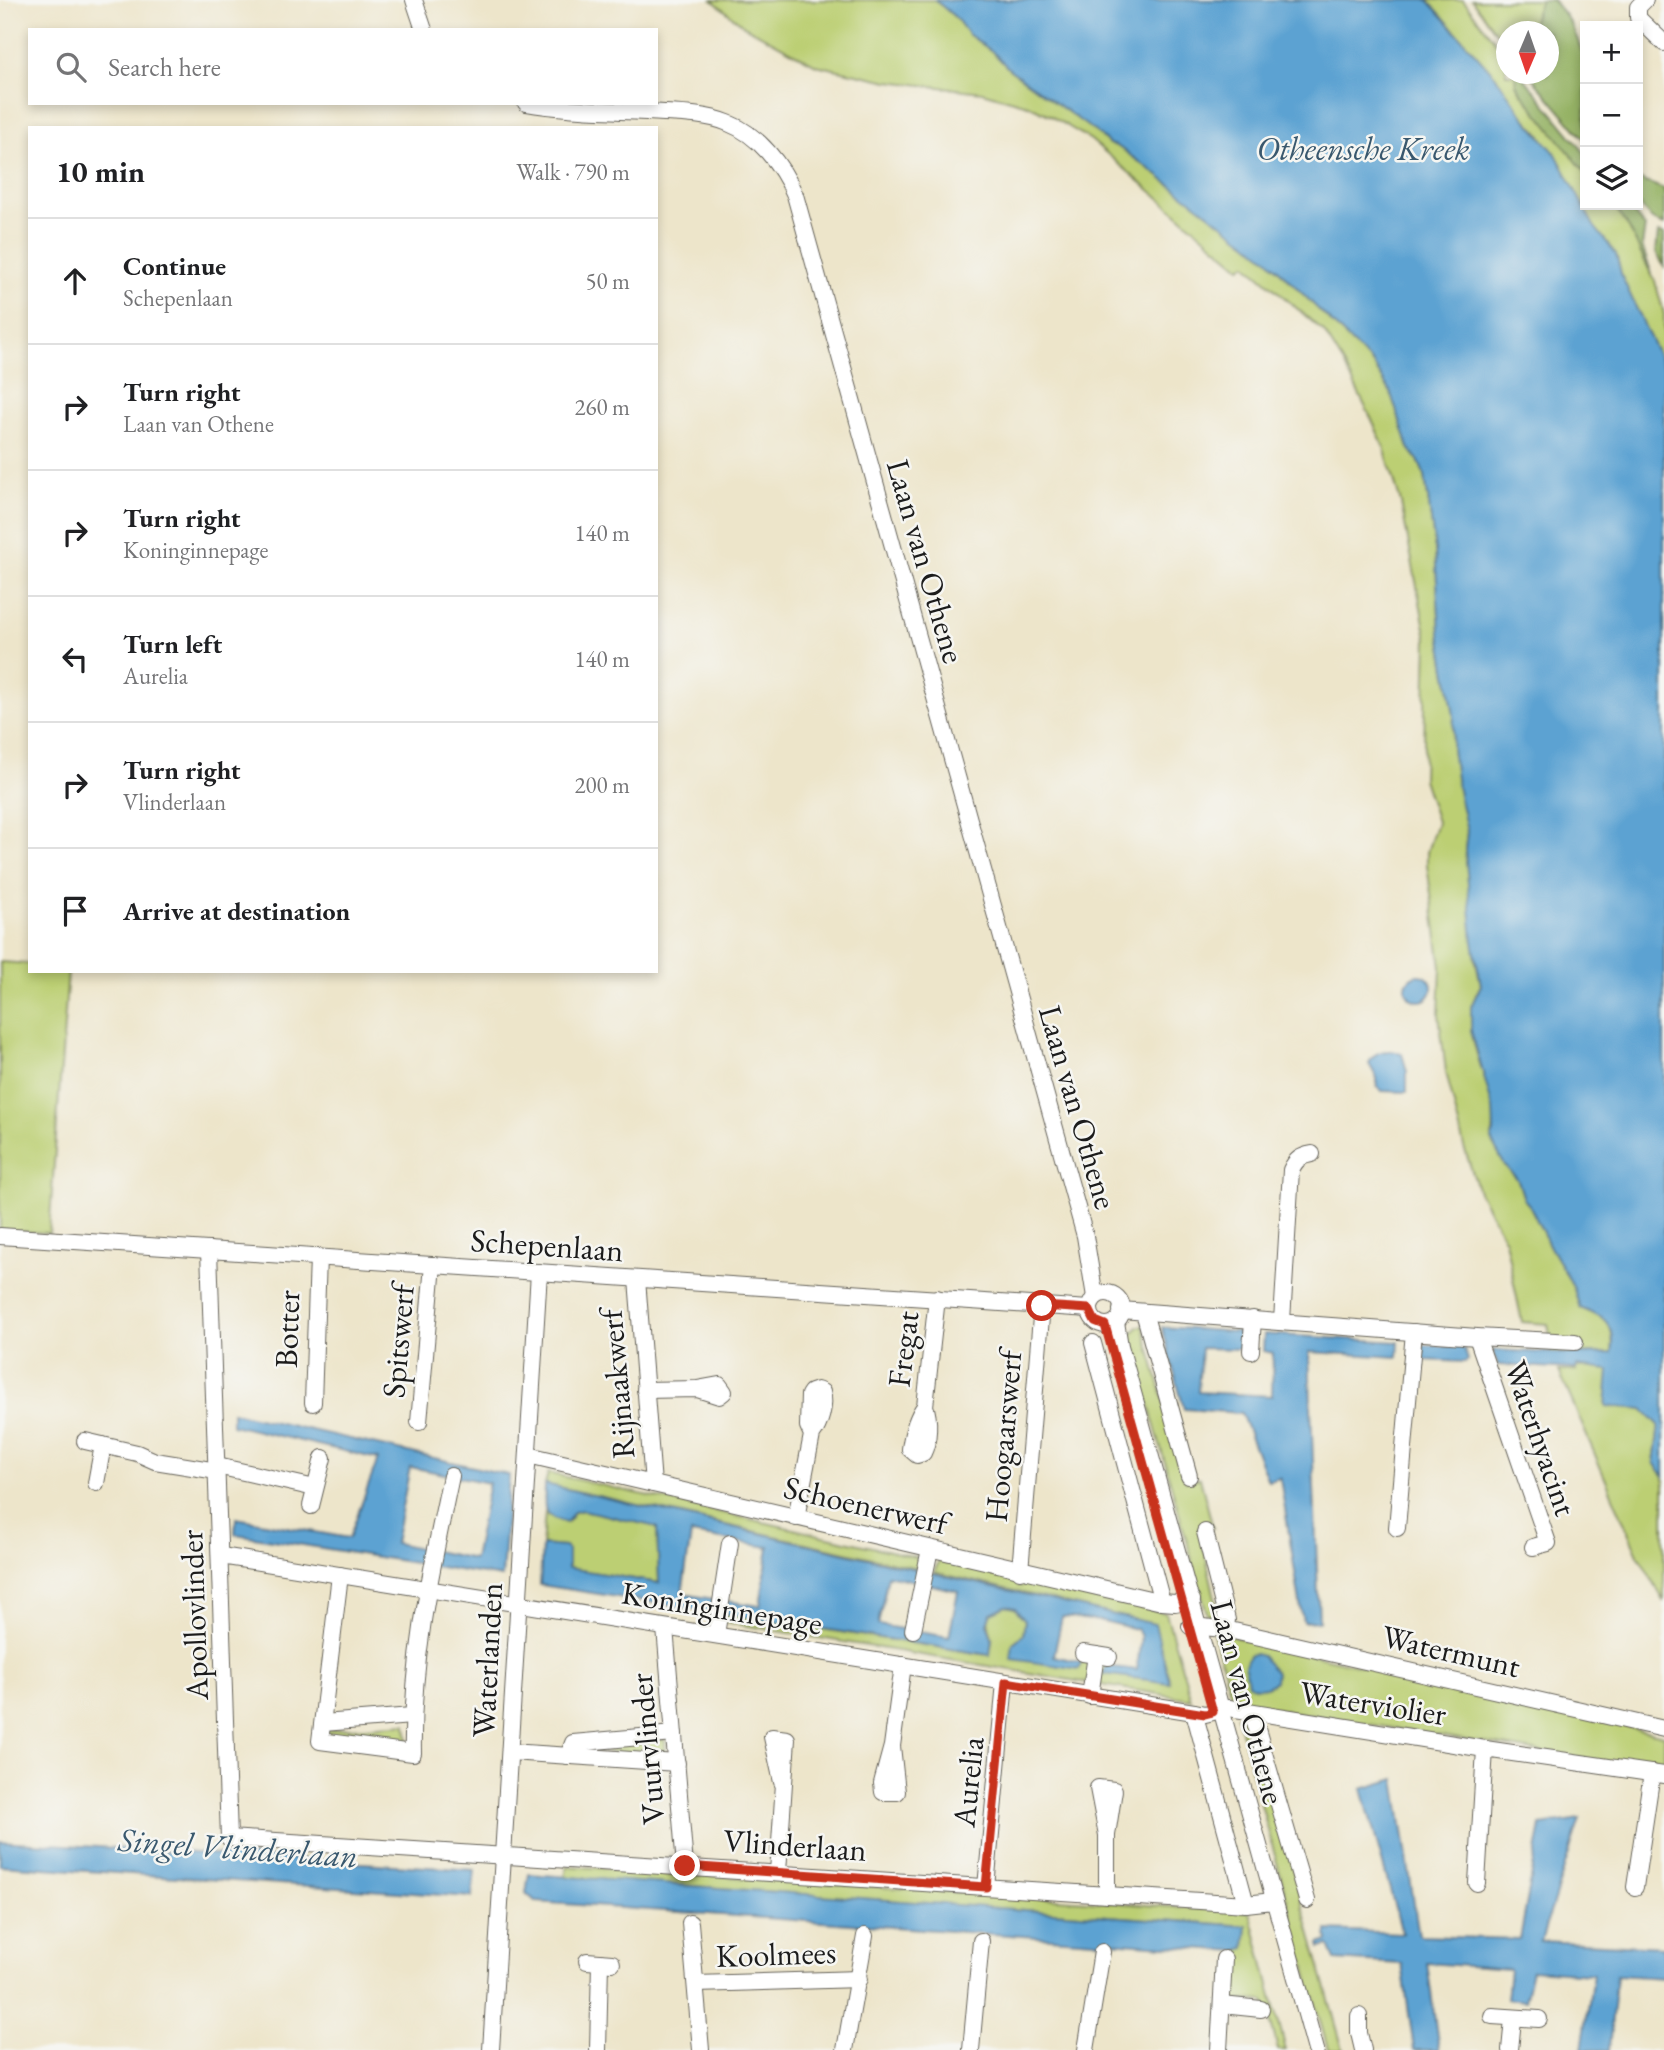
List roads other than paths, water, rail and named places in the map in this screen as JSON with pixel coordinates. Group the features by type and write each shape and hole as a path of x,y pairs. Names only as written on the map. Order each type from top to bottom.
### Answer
{"street":[{"path":"414,0 423,28"},
{"path":"1644,0 1638,7 1638,18 1664,43"},
{"name":"Laan van Othene","path":"553,105 677,114 728,123 769,152 789,181 1085,1236 1098,1300"},
{"path":"1282,1321 1291,1170 1295,1161 1312,1154"},
{"name":"Schepenlaan","path":"0,1236 1042,1306 1098,1300"},
{"name":"Apollovlinder","path":"209,1250 229,1838"},
{"name":"Botter","path":"313,1403 318,1257"},
{"name":"Spitswerf","path":"419,1422 433,1265"},
{"name":"Waterlanden","path":"491,2050 539,1272"},
{"name":"Rijnaakwerf","path":"637,1279 653,1484"},
{"name":"Fregat","path":"925,1406 937,1297"},
{"path":"1118,1299 1114,1319 1095,1321 1098,1300 1118,1299"},
{"name":"Hoogaarswerf","path":"1020,1571 1042,1306"},
{"path":"1144,1312 1189,1476"},
{"name":"Waterhyacint","path":"1114,1319 1144,1312 1575,1342"},
{"name":"Laan van Othene","path":"1114,1319 1116,1372 1162,1602"},
{"path":"1251,1351 1253,1319"},
{"path":"1397,1528 1414,1332"},
{"name":"Waterhyacint","path":"1477,1337 1548,1543 1533,1547"},
{"name":"Laan van Othene","path":"1093,1343 1116,1372 1188,1601 1270,1902 1307,2050"},
{"path":"645,1390 697,1389"},
{"path":"796,1518 812,1435"},
{"path":"85,1441 137,1452 155,1461 217,1469 315,1488"},
{"path":"96,1483 103,1445"},
{"name":"Schoenerwerf","path":"528,1455 1020,1571 1162,1602 1188,1601"},
{"path":"312,1506 323,1458"},
{"path":"340,1575 320,1741 413,1753 412,1716 428,1582 451,1476"},
{"path":"1205,1532 1227,1620 1225,1629"},
{"path":"716,1635 730,1543"},
{"path":"913,1630 930,1549"},
{"name":"Koninginnepage","path":"221,1556 340,1575 428,1582 519,1604 665,1628 1205,1714 1218,1711"},
{"name":"Watermunt","path":"1194,1626 1225,1629 1664,1729"},
{"name":"Vuurvlinder","path":"665,1628 685,1866"},
{"path":"1090,1696 1096,1655"},
{"path":"892,1746 903,1665"},
{"name":"Aurelia","path":"986,1887 1006,1682"},
{"name":"Waterviolier","path":"1218,1711 1229,1708 1658,1774 1635,1887"},
{"name":"Laan van Othene","path":"1194,1712 1246,1904"},
{"name":"Waterviolier","path":"1252,1712 1307,1900"},
{"path":"323,1723 412,1716"},
{"path":"568,1756 573,1743 674,1734"},
{"name":"Waterviolier","path":"1477,1883 1485,1749"},
{"path":"510,1752 677,1763"},
{"path":"778,1872 782,1782"},
{"path":"1107,1835 1107,1894"},
{"name":"Vlinderlaan","path":"229,1838 1246,1904 1270,1902"},
{"name":"Laan van Othene","path":"1270,1902 1315,2050"},
{"path":"691,1923 701,2050"},
{"path":"845,2050 865,1936"},
{"path":"971,2050 982,1941"},
{"path":"1086,2050 1102,1952"},
{"path":"1219,2050 1224,1959"},
{"path":"598,2050 600,1962"},
{"name":"Koolmees","path":"696,1984 859,1979"},
{"path":"1222,2006 1261,2009"},
{"path":"1359,2015 1363,2050"},
{"path":"1492,2016 1539,2019"},
{"path":"1510,2050 1513,2019"}],"water":[{"name":"Otheensche Kreek","path":"935,0 1428,0 1496,77 1496,84 1501,84 1524,117 1556,154 1580,199 1580,210 1586,210 1594,226 1616,254 1622,277 1664,368 1664,1476 1654,1463 1659,1425 1643,1409 1606,1406 1609,1370 1577,1366 1576,1369 1498,1365 1493,1350 1612,1353 1613,1335 1608,1323 1580,1308 1573,1286 1524,1199 1518,1180 1505,1166 1491,1140 1494,1132 1493,1109 1471,1030 1471,1006 1481,985 1473,942 1465,850 1467,831 1452,749 1454,716 1440,633 1435,549 1425,476 1409,448 1390,391 1373,364 1266,257 1148,168 1117,146 1109,144 1009,69 993,52 968,34 956,18"},
{"path":"1419,975 1428,979 1432,988 1428,997 1419,1001 1410,997 1406,988 1410,979"},
{"path":"1377,1053 1402,1053 1407,1072 1407,1092 1382,1091 1377,1087 1377,1078 1369,1064"},
{"path":"1162,1327 1239,1332 1239,1349 1201,1348 1198,1392 1272,1396 1273,1353 1263,1351 1264,1334 1399,1342 1398,1357 1309,1352 1319,1621 1303,1622 1280,1478 1268,1481 1241,1413 1184,1409"},
{"path":"1423,1345 1461,1347 1468,1360 1424,1360"},
{"path":"232,1412 509,1475 502,1577 235,1534 236,1518 349,1538 378,1459 232,1425","holes":["410,1467 489,1483 474,1559 395,1543"]},
{"path":"545,1484 1155,1624 1170,1683 1103,1674 1106,1666 1137,1670 1141,1636 1136,1629 1102,1621 1062,1617 1054,1656 1081,1662 1079,1669 1011,1659 1013,1643 1023,1635 1025,1620 1015,1608 1006,1606 991,1613 987,1623 992,1638 990,1655 540,1585 542,1545 565,1547 568,1550 568,1568 659,1583 657,1527 583,1510 574,1512 566,1523 557,1520 545,1509","holes":["691,1534 769,1547 760,1606 682,1594","888,1575 958,1591 949,1637 878,1625"]},
{"path":"1249,1655 1262,1656 1276,1673 1275,1681 1266,1687 1248,1684 1245,1665"},
{"path":"1395,1779 1419,1936 1520,1939 1541,1825 1580,1819 1541,1941 1664,1947 1664,1978 1616,1975 1609,2050 1582,2050 1593,1974 1532,1970 1525,2001 1507,1999 1510,1969 1427,1963 1439,2050 1414,2050 1402,1964 1335,1960 1329,1946 1320,1948 1319,1944 1328,1941 1327,1930 1402,1933 1362,1789"},
{"path":"0,1841 475,1870 472,1897 0,1865"},
{"path":"529,1874 1247,1926 1245,1948 1237,1951 536,1902 526,1893"}],"water label":[{"name":"Singel Vlinderlaan","path":"238,1847"}]}
